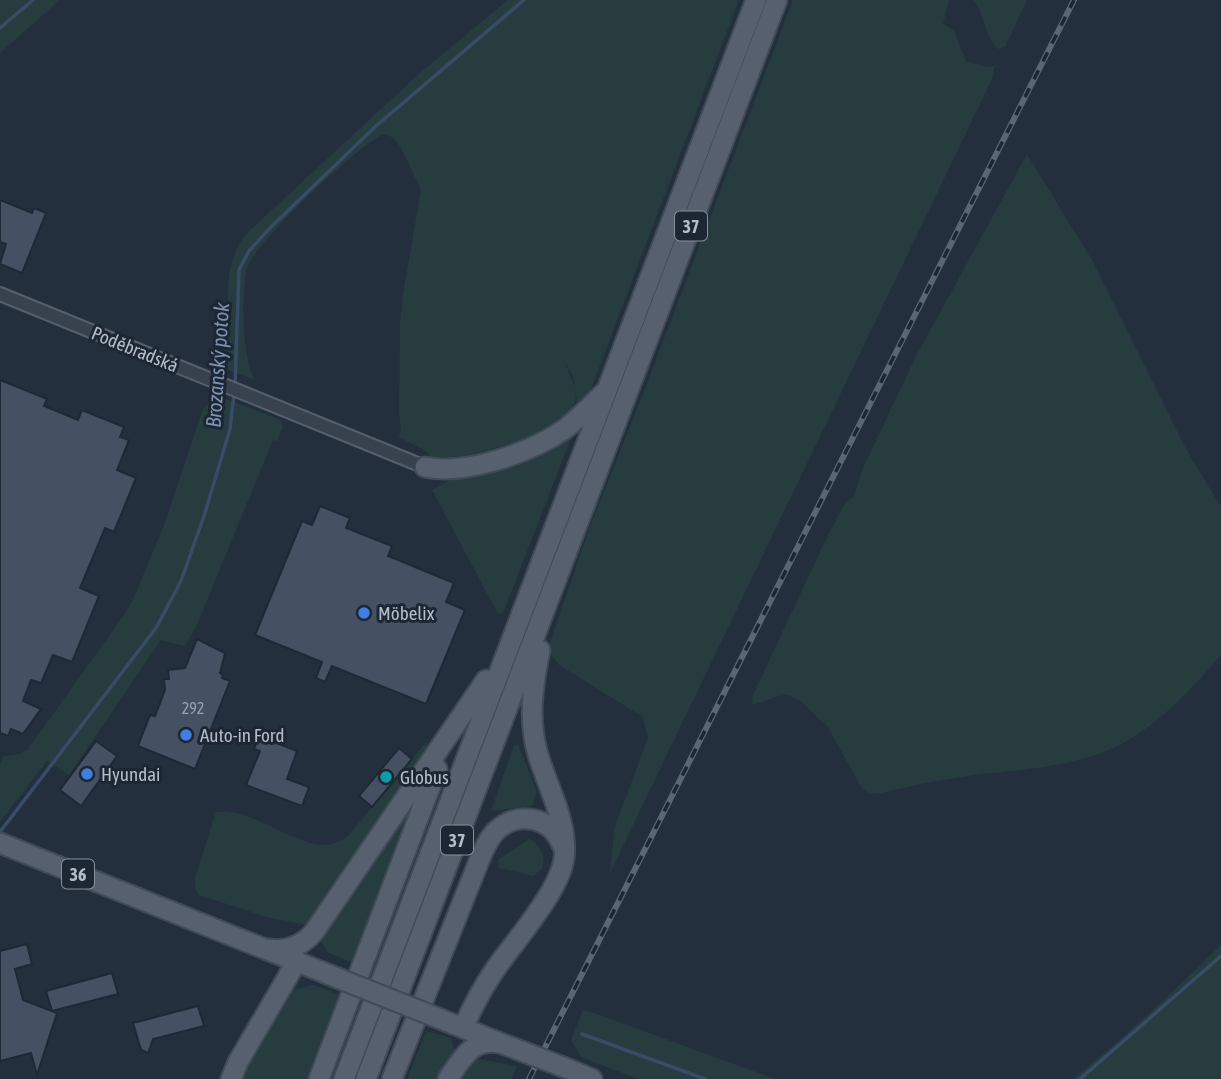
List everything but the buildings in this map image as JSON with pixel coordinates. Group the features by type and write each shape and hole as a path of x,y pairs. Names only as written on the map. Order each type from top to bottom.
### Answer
{"main road":[{"name":"37","path":"344,1079 756,0"},
{"name":"37","path":"366,1079 777,0"},
{"path":"425,467 461,468 530,448 568,427 609,389"},
{"path":"463,1028 492,974 554,885 563,864 563,830 536,748 532,722 534,681 549,600"},
{"path":"262,948 288,949 299,945 311,935 448,738 512,638"},
{"path":"319,1079 448,738"},
{"path":"391,1079 481,856 492,835 504,825 519,819 540,821 558,835 562,844 563,864"},
{"name":"36","path":"2,844 592,1079"},
{"path":"262,948 277,966 280,990"},
{"path":"231,1079 238,1062 297,961"},
{"path":"448,1079 471,1048 484,1043 503,1044"}],"street":[{"name":"Poděbradská","path":"0,294 425,467"}],"green space":[{"path":"0,0 60,0 0,53"},
{"path":"508,0 739,0 589,394 577,402 573,376 564,360 574,385 575,401 569,412 545,430 462,456 429,458 428,452 399,437 400,325 421,190 401,148 394,138 384,134 353,155 309,195 268,239 247,269 244,294 245,342 247,358 255,380 213,364 223,359 229,279 237,248 246,234 422,71"},
{"path":"793,0 949,0 943,24 954,31 966,61 988,67 995,65 992,79 610,873 614,829 648,738 643,717 559,665 548,650 589,529"},
{"path":"973,0 1027,0 1005,47 998,49 993,44"},
{"path":"1027,154 1092,260 1186,449 1221,507 1221,655 1166,713 1141,732 1108,751 1043,767 945,780 877,794 867,792 861,787 828,727 799,700 787,695 752,705 753,695 828,535 844,505 854,496 863,468 916,356"},
{"path":"224,398 281,420 283,427 277,441 273,440 197,625 185,646 161,640 69,775 47,761 0,822 0,764 4,756 20,754 28,749 126,612 165,523 203,409 210,401"},
{"path":"572,436 503,613 498,614 432,490 457,476 554,447"},
{"path":"426,742 430,747 312,926 267,917 199,895 195,889 195,878 216,812 243,815 315,844 334,844 348,836"},
{"path":"518,744 537,792 532,806 491,811 514,745"},
{"path":"425,781 355,964 327,952 321,941"},
{"path":"529,839 541,851 543,868 533,876 499,868 498,860"},
{"path":"1221,945 1221,1079 1073,1079 1148,1014"},
{"path":"314,985 343,996 312,1079 241,1079 244,1066 284,998 295,989"},
{"path":"583,1010 775,1079 638,1079 581,1057 571,1040"},
{"path":"426,1031 451,1038 455,1052 438,1079 407,1079"},
{"path":"474,1058 517,1066 511,1079 456,1079"}],"waterway":[{"path":"0,28 33,0"},
{"name":"Brozanský potok","path":"235,386 239,270 249,251 376,126 524,0"},
{"name":"Brozanský potok","path":"0,832 156,628 181,581 205,513 230,429 234,394"},
{"path":"1080,1079 1221,956"},
{"path":"582,1034 705,1079"}],"railway":[{"path":"529,1079 1074,0"}],"place":[{"name":"Möbelix","path":"364,613"},
{"name":"Auto-in Ford","path":"186,735"},
{"name":"Hyundai","path":"87,774"},
{"name":"Globus","path":"386,777"}]}
